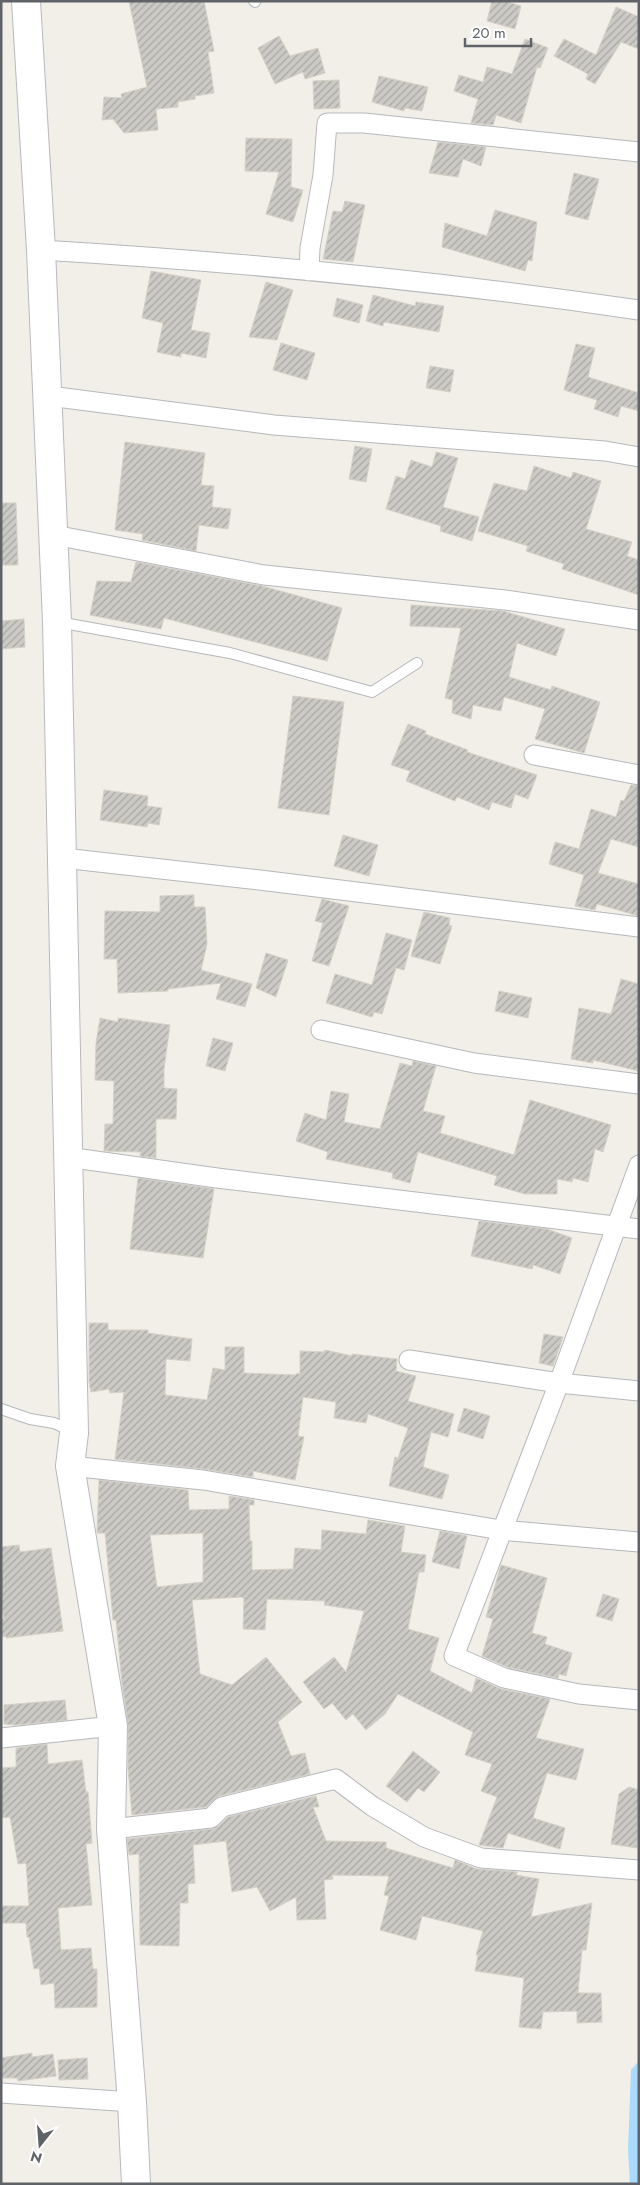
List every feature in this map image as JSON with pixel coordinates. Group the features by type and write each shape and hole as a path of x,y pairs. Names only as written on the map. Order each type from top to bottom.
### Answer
{"street":[{"path":"26,1 49,396 58,622 67,1157 74,1433 70,1466 113,1726 111,1830 132,2102 136,2184"},
{"path":"309,271 310,248 323,174 327,123 364,123 639,152"},
{"path":"41,250 163,257 309,271 639,310"},
{"path":"49,396 274,425 596,450 639,457"},
{"path":"54,535 264,575 505,600 639,620"},
{"path":"534,755 639,775"},
{"path":"63,858 268,881 639,927"},
{"path":"321,1030 474,1063 639,1084"},
{"path":"67,1157 227,1179 639,1229"},
{"path":"639,1165 559,1383 454,1656 504,1678 579,1694 639,1700"},
{"path":"409,1360 559,1383 639,1391"},
{"path":"70,1466 204,1480 501,1530 639,1542"},
{"path":"1,1738 113,1726"},
{"path":"111,1830 211,1818 222,1807 336,1779 372,1806 424,1837 481,1858 639,1870"},
{"path":"1,2093 132,2102"}],"lane":[{"path":"58,622 230,653 372,692 417,663"},
{"path":"1,1409 30,1419 54,1422 74,1433"}],"water":[{"path":"639,2061 639,2184 630,2184 628,2150 631,2070"}],"building":[{"path":"129,1 204,1 214,51 208,52 214,93 195,96 195,99 178,102 178,107 156,109 158,130 124,133 113,119 102,120 104,97 122,98 121,94 147,87"},
{"path":"492,1 504,1 521,6 515,29 487,21"},
{"path":"616,7 639,17 639,49 621,42 595,84 586,79 588,74 554,56 564,39 596,55"},
{"path":"279,36 290,56 318,48 325,73 305,79 303,72 275,84 258,48"},
{"path":"525,39 548,48 540,68 537,67 521,123 496,115 493,125 471,123 478,99 454,91 459,75 483,82 487,67 512,74"},
{"path":"379,76 428,87 422,111 405,108 404,111 372,102"},
{"path":"339,80 340,108 314,109 313,81"},
{"path":"246,138 292,139 291,187 303,190 293,222 266,214 279,172 245,171"},
{"path":"438,142 486,147 481,166 463,159 458,177 429,173"},
{"path":"574,173 599,179 588,220 565,214"},
{"path":"345,201 365,205 353,262 323,259 333,211 342,212"},
{"path":"495,210 537,222 532,261 528,260 525,271 442,247 445,223 487,236"},
{"path":"151,271 201,280 191,330 210,333 206,358 181,353 181,357 157,352 163,323 142,318"},
{"path":"266,282 293,290 277,340 249,337"},
{"path":"373,295 415,306 416,302 444,306 439,332 384,322 383,326 366,321"},
{"path":"337,298 363,305 359,323 333,316"},
{"path":"281,343 315,353 307,380 273,370"},
{"path":"576,344 595,348 588,377 639,393 639,411 621,406 618,417 594,409 597,400 564,390"},
{"path":"430,366 454,370 450,392 426,388"},
{"path":"125,442 205,453 201,485 214,486 212,507 231,509 228,529 199,525 196,551 142,540 143,534 115,530"},
{"path":"355,446 372,449 366,482 349,479"},
{"path":"436,452 458,458 443,507 479,517 472,541 440,531 441,526 386,509 396,476 405,479 411,460 432,467"},
{"path":"534,466 571,478 573,472 601,481 586,529 632,542 627,556 639,560 639,595 562,569 564,564 526,551 528,546 478,531 494,483 527,491"},
{"path":"1,503 16,503 18,565 1,565"},
{"path":"136,562 262,586 342,608 327,661 164,618 161,629 90,615 97,581 131,582"},
{"path":"411,605 503,611 565,629 556,656 517,643 509,677 551,690 552,686 600,702 584,753 535,739 545,709 504,697 501,711 473,705 471,719 452,713 453,700 445,698 461,628 410,626"},
{"path":"24,619 25,647 1,649 1,621"},
{"path":"293,696 344,702 329,815 278,808"},
{"path":"408,724 426,731 425,734 468,750 467,752 537,775 528,799 515,794 511,808 492,802 489,810 457,797 455,801 406,781 410,771 391,765"},
{"path":"631,785 639,786 639,847 611,839 598,873 639,884 639,916 597,904 595,910 575,906 584,875 549,864 555,842 579,849 591,809 616,817 621,800 624,801"},
{"path":"104,790 148,796 147,806 162,808 159,825 148,823 147,827 100,820"},
{"path":"343,835 378,845 369,876 334,866"},
{"path":"194,895 194,907 205,907 207,944 201,970 252,984 245,1007 216,999 221,983 168,989 168,991 118,993 117,959 104,959 105,911 160,912 160,896"},
{"path":"322,899 349,906 329,966 312,961 323,923 315,921"},
{"path":"424,912 450,918 449,925 452,926 440,964 411,956"},
{"path":"386,933 412,940 404,970 396,968 382,1014 374,1012 372,1017 326,1003 335,974 372,985"},
{"path":"266,953 288,960 276,997 256,988"},
{"path":"621,979 639,984 639,1071 593,1060 593,1063 571,1059 579,1008 611,1014"},
{"path":"499,991 532,998 528,1018 495,1011"},
{"path":"100,1018 118,1022 118,1018 170,1025 164,1069 164,1088 177,1089 176,1119 156,1119 156,1158 140,1156 141,1152 104,1151 105,1124 113,1124 114,1081 95,1080 96,1043"},
{"path":"213,1038 233,1043 225,1071 206,1066"},
{"path":"413,1061 436,1066 423,1111 445,1116 440,1133 514,1155 530,1100 611,1125 603,1152 595,1149 588,1182 573,1178 572,1182 557,1179 557,1194 525,1194 494,1185 497,1176 418,1152 410,1183 392,1178 393,1173 326,1159 328,1152 296,1141 305,1113 326,1120 331,1091 349,1094 344,1122 380,1129 400,1063 412,1066"},
{"path":"138,1178 214,1189 203,1258 130,1249"},
{"path":"479,1221 547,1229 572,1238 560,1274 533,1265 532,1269 471,1256"},
{"path":"89,1323 108,1323 108,1330 148,1330 148,1333 192,1339 190,1361 166,1359 165,1395 207,1400 213,1368 225,1370 225,1347 244,1347 244,1373 300,1374 300,1351 324,1352 325,1350 352,1356 352,1354 397,1359 396,1371 416,1376 408,1401 454,1414 448,1437 431,1432 423,1467 449,1475 442,1499 389,1486 395,1457 398,1458 408,1428 368,1414 366,1423 334,1418 336,1402 303,1397 298,1436 304,1437 295,1480 253,1471 253,1477 204,1469 115,1459 124,1392 110,1393 109,1389 91,1392 89,1382"},
{"path":"544,1334 563,1337 553,1366 539,1363"},
{"path":"464,1408 490,1416 483,1439 457,1431"},
{"path":"99,1480 188,1490 189,1510 229,1509 229,1496 254,1500 254,1505 249,1505 252,1570 293,1569 295,1548 321,1550 322,1530 366,1534 368,1520 405,1526 401,1552 426,1555 424,1572 419,1572 408,1629 439,1638 430,1671 472,1693 476,1678 501,1689 550,1699 536,1738 584,1749 576,1780 547,1773 533,1818 565,1828 560,1849 508,1833 503,1848 479,1845 497,1797 481,1791 492,1764 465,1755 473,1732 398,1694 385,1714 366,1730 353,1714 346,1720 332,1703 324,1709 303,1682 334,1657 346,1672 364,1611 324,1605 325,1601 267,1599 265,1630 243,1629 244,1599 242,1597 192,1600 200,1674 232,1685 266,1657 302,1702 278,1722 291,1756 305,1753 310,1774 219,1796 206,1807 132,1815 128,1768 128,1724 116,1620 113,1620 105,1533 97,1533","holes":["203,1533 203,1582 157,1587 150,1535"]},
{"path":"440,1531 467,1536 459,1569 432,1562"},
{"path":"19,1545 20,1552 51,1548 63,1631 1,1637 1,1619 4,1619 1,1601 1,1547"},
{"path":"501,1565 547,1578 532,1633 547,1637 545,1644 572,1653 566,1676 559,1674 558,1678 507,1667 482,1656 493,1619 486,1617"},
{"path":"603,1594 619,1599 612,1621 596,1616"},
{"path":"65,1700 67,1720 16,1725 4,1724 4,1705"},
{"path":"47,1744 48,1764 82,1760 86,1792 88,1792 92,1843 86,1844 92,1905 58,1908 61,1950 91,1948 93,1969 97,1969 97,2007 55,2008 54,1983 41,1985 39,1968 34,1969 26,1923 1,1923 1,1906 29,1906 26,1863 18,1864 10,1817 1,1818 1,1768 16,1767 16,1748"},
{"path":"413,1751 440,1772 424,1792 418,1788 407,1802 386,1786"},
{"path":"629,1787 639,1790 637,1848 611,1844 619,1794"},
{"path":"316,1796 319,1807 313,1807 326,1841 386,1842 386,1848 453,1868 455,1860 477,1869 517,1872 516,1875 539,1879 531,1917 592,1903 586,1950 582,1950 578,1993 601,1993 602,2022 577,2023 577,2011 543,2012 541,2029 519,2027 524,1978 475,1971 478,1955 476,1955 483,1931 422,1916 416,1940 380,1930 389,1896 384,1895 389,1876 332,1875 333,1879 324,1880 326,1919 297,1920 296,1897 270,1911 257,1887 232,1892 226,1841 193,1845 195,1883 188,1884 188,1903 180,1903 179,1946 140,1945 139,1854 129,1855 127,1839 212,1829 219,1826 228,1817"},
{"path":"32,2053 32,2057 53,2054 56,2076 18,2081 17,2078 1,2078 1,2058"},
{"path":"87,2058 88,2079 59,2080 58,2060"}]}
